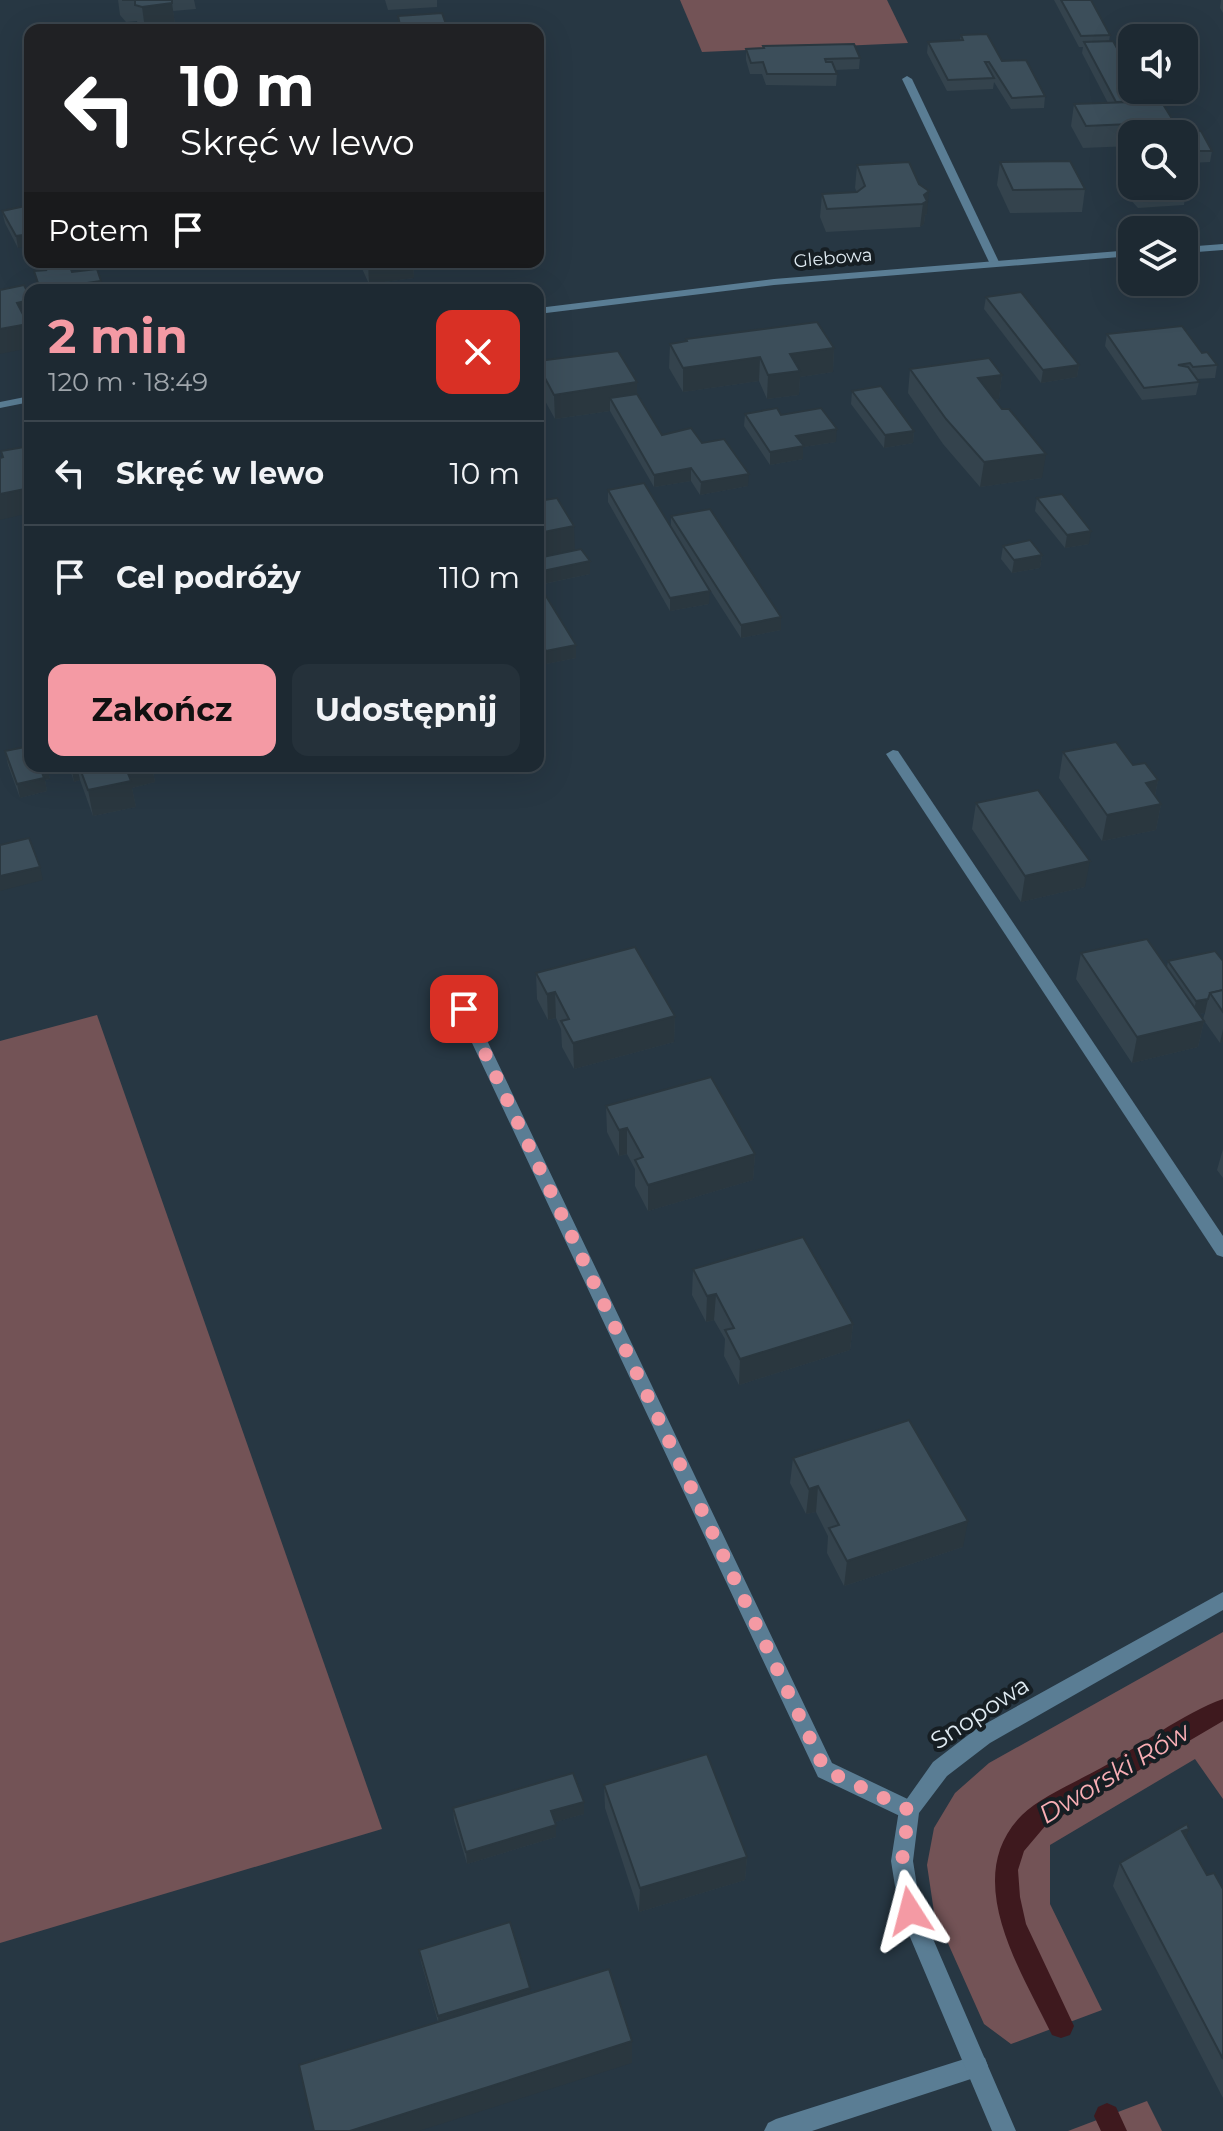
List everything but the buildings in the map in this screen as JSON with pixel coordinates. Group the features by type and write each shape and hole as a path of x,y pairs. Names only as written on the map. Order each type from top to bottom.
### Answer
{"street":[{"path":"907,79 994,262"},
{"path":"1198,249 1223,247"},
{"name":"Glebowa","path":"544,310 744,285 1118,254"},
{"path":"0,405 24,400"},
{"path":"893,754 1223,1250"},
{"path":"464,1009 825,1770 909,1810"},
{"name":"Snopowa","path":"1004,2131 910,1911 902,1861 909,1810 940,1769 983,1736 1223,1600"},
{"path":"776,2131 977,2066"}],"shaded area":[{"path":"680,0 887,0 908,43 702,52"},
{"path":"97,1015 382,1829 0,1943 0,1041"},
{"path":"1223,1632 1223,1799 1195,1759 1050,1845 1050,1904 1102,2010 1011,2044 984,2024 934,1912 927,1865 934,1828 955,1793 989,1763"},
{"path":"1147,2101 1162,2131 1068,2131"}],"waterway":[{"name":"Dworski Rów","path":"1061,2026 1014,1924 1007,1897 1006,1870 1013,1846 1038,1817 1223,1709"},
{"name":"Dworski Rów","path":"1107,2116 1114,2131"}],"route":[{"path":"464,1009 825,1770 909,1810 902,1861 910,1911"}]}
